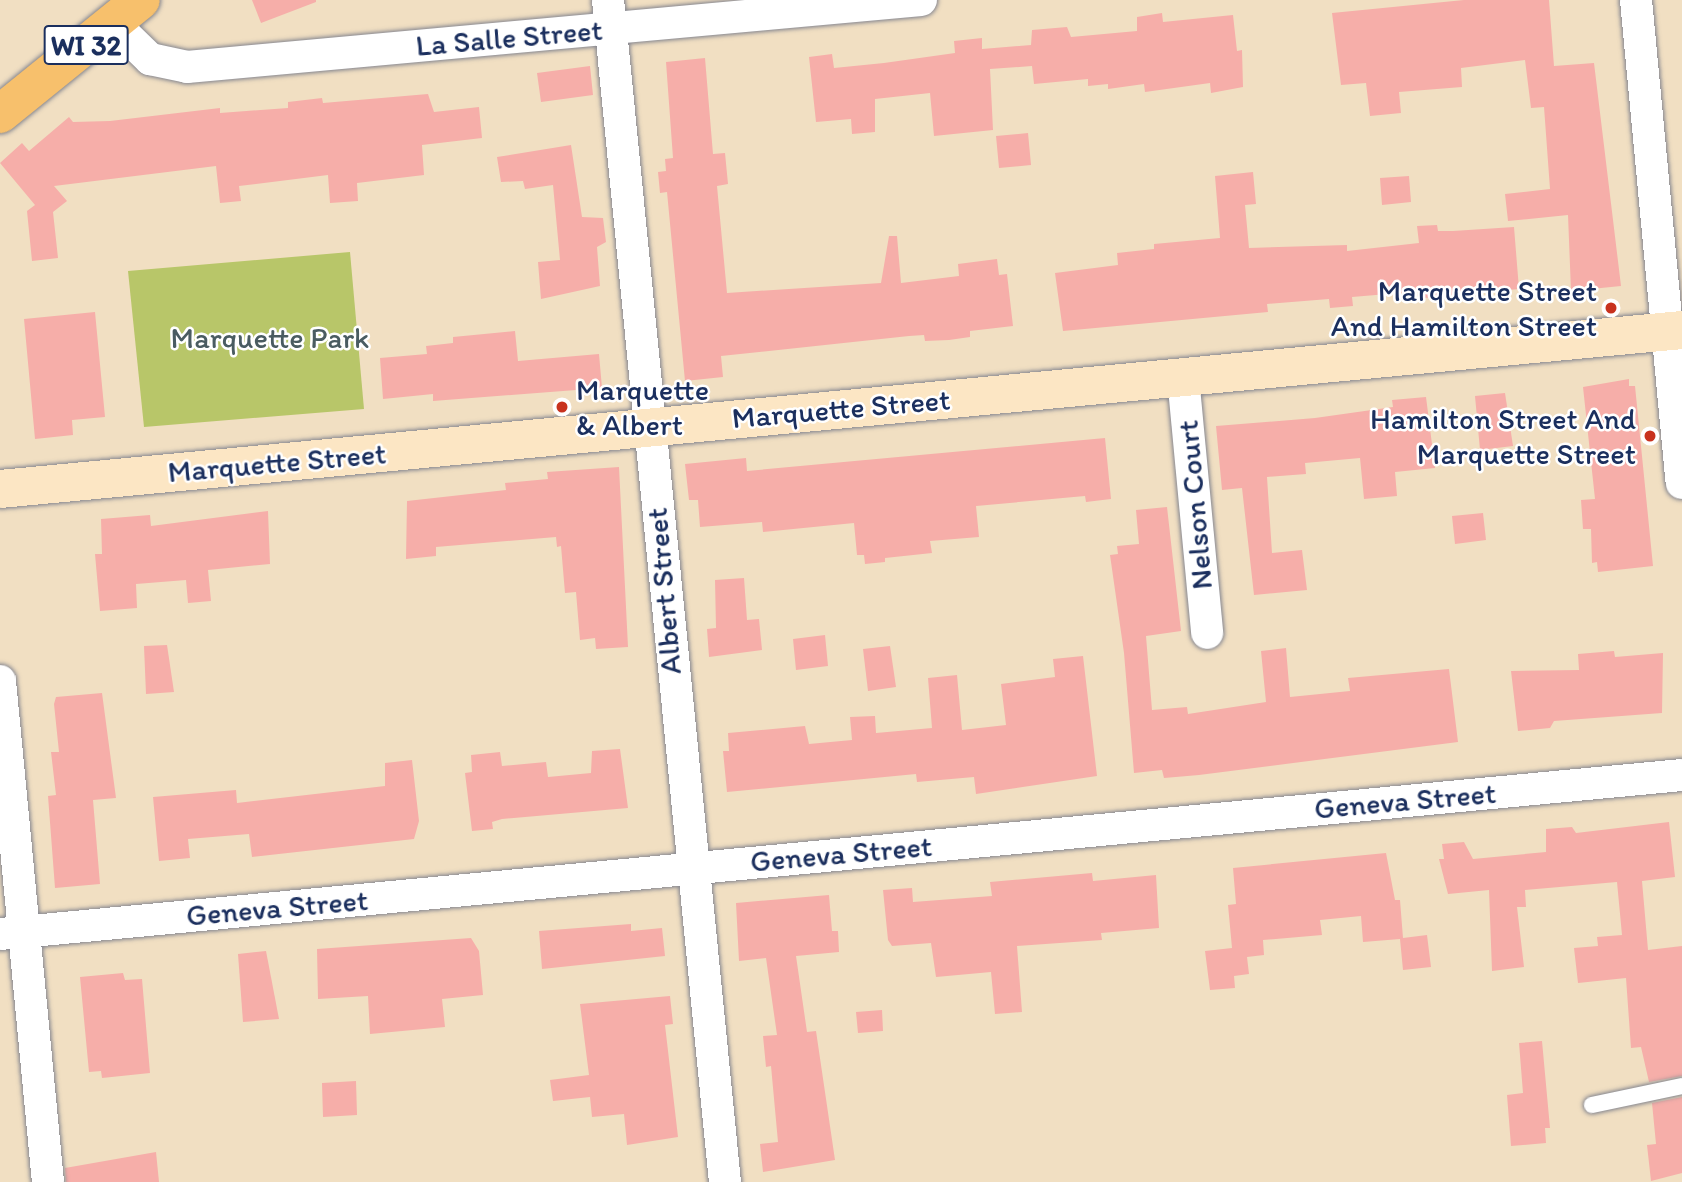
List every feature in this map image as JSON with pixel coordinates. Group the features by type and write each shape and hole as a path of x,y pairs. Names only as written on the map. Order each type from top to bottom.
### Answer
{"main road":[{"name":"WI 32","path":"0,114 15,92 127,12"}],"street":[{"name":"La Salle Street","path":"127,12 150,59 187,67 610,15 921,0"},
{"path":"1636,0 1675,330 1682,483"},
{"name":"Albert Street","path":"610,15 691,869 725,1182"},
{"name":"Marquette Street","path":"0,489 1675,330"},
{"name":"Nelson Court","path":"1183,377 1207,633"},
{"path":"0,681 12,933 48,1182"},
{"name":"Geneva Street","path":"12,933 1682,775"}],"lane":[{"path":"1592,1105 1682,1086"}],"green space":[{"name":"Marquette Park","path":"350,252 364,409 144,427 128,271"}],"building":[{"path":"252,0 316,0 316,2 261,23"},
{"path":"1464,0 1549,0 1554,66 1594,63 1621,286 1571,291 1568,215 1508,221 1505,194 1550,189 1544,107 1531,108 1525,60 1461,68 1462,87 1399,92 1401,113 1370,116 1366,83 1341,85 1332,13"},
{"path":"1162,13 1163,22 1233,15 1237,51 1242,50 1243,87 1211,93 1210,83 1145,92 1144,84 1108,89 1108,84 1088,86 1088,79 1034,84 1032,66 990,69 993,130 934,136 930,93 875,99 875,132 852,134 851,119 816,122 809,57 832,54 834,68 955,53 954,41 982,38 982,49 1031,45 1032,30 1067,27 1071,37 1137,31 1137,17"},
{"path":"705,58 713,154 725,153 728,184 717,186 727,293 881,283 889,236 897,236 901,283 959,276 958,264 997,259 999,275 1007,274 1013,326 970,331 970,337 949,340 925,341 924,335 909,336 721,356 723,377 685,381 667,192 660,193 658,172 666,171 665,159 673,158 666,62"},
{"path":"590,66 593,95 541,102 537,73"},
{"path":"428,94 434,112 479,107 482,138 422,145 424,175 357,183 358,201 330,203 328,175 239,186 241,201 220,203 216,166 54,186 67,201 53,212 58,258 32,261 27,211 35,205 0,163 22,143 29,151 69,117 73,122 110,121 220,108 220,113 288,108 288,102 322,98 323,103"},
{"path":"1028,133 1031,165 999,168 996,136"},
{"path":"571,145 582,217 603,218 606,242 597,247 600,286 541,299 538,262 560,260 553,185 525,189 523,181 501,182 497,157"},
{"path":"1253,172 1256,204 1245,205 1249,248 1347,245 1347,251 1419,243 1417,226 1437,225 1438,231 1514,227 1519,289 1424,298 1423,291 1352,297 1353,306 1330,308 1329,299 1267,304 1268,312 1063,331 1055,273 1118,265 1117,253 1154,249 1154,244 1220,238 1215,176"},
{"path":"1409,176 1411,202 1382,205 1380,178"},
{"path":"95,312 105,417 72,420 73,435 35,439 24,319"},
{"path":"515,331 518,361 599,354 602,388 433,401 433,394 383,399 380,358 427,354 426,346 453,343 453,337"},
{"path":"1629,379 1629,386 1635,386 1653,566 1598,572 1597,562 1592,563 1591,529 1583,529 1581,500 1595,499 1583,387"},
{"path":"1505,393 1513,446 1480,450 1475,396"},
{"path":"1426,397 1435,468 1395,472 1397,496 1364,499 1360,458 1305,463 1306,474 1267,477 1272,553 1302,550 1307,590 1254,595 1242,488 1222,490 1216,426 1315,418 1393,407 1392,400"},
{"path":"1105,438 1111,499 1086,502 1085,496 976,506 979,537 930,541 932,553 885,558 885,562 865,564 864,555 857,555 854,523 763,532 762,522 700,527 698,500 689,500 685,464 746,458 747,471"},
{"path":"619,467 628,647 596,649 595,638 580,640 576,592 565,593 561,546 557,547 556,537 436,547 436,556 406,559 407,501 506,490 505,483 548,479 547,472"},
{"path":"1167,507 1181,631 1146,636 1152,710 1187,707 1188,714 1266,702 1261,651 1286,648 1290,697 1350,691 1348,678 1449,669 1458,742 1199,775 1164,778 1162,770 1134,773 1124,653 1110,555 1118,554 1117,546 1139,544 1136,510"},
{"path":"268,511 270,564 208,570 211,601 188,603 186,580 136,584 137,608 100,611 95,554 102,554 101,519 150,515 151,526"},
{"path":"1483,513 1486,540 1455,544 1452,516"},
{"path":"744,578 747,620 759,619 762,650 709,657 707,629 716,628 715,580"},
{"path":"825,635 828,666 796,670 793,639"},
{"path":"167,645 174,692 146,694 144,646"},
{"path":"890,646 896,687 868,691 863,649"},
{"path":"1614,651 1615,657 1663,653 1662,713 1554,721 1550,728 1518,731 1511,671 1579,670 1578,654"},
{"path":"1083,656 1097,776 976,794 974,777 917,782 916,774 727,792 723,751 729,751 728,733 805,726 809,744 852,740 850,717 875,716 876,733 932,728 928,678 957,675 962,730 1006,725 1001,684 1055,677 1053,659"},
{"path":"102,693 116,798 93,800 100,884 55,888 48,796 56,795 51,752 59,752 54,704 56,697"},
{"path":"620,749 628,808 502,819 492,822 493,829 472,831 465,773 472,772 471,755 500,752 502,766 546,762 548,777 591,773 592,751"},
{"path":"412,760 419,821 414,839 252,857 249,834 188,839 190,858 159,861 153,797 236,790 237,803 385,786 385,763"},
{"path":"1669,822 1675,877 1642,881 1648,950 1682,946 1682,1076 1649,1082 1641,1047 1631,1048 1626,978 1578,983 1574,948 1598,946 1597,937 1622,935 1617,882 1525,890 1526,907 1517,907 1524,967 1492,971 1489,890 1448,894 1439,859 1444,859 1442,844 1464,842 1473,859 1546,852 1546,829 1572,827 1576,833"},
{"path":"1386,853 1395,900 1400,900 1403,938 1427,935 1431,967 1403,970 1400,939 1363,942 1361,916 1320,920 1322,935 1263,940 1264,955 1247,957 1249,974 1234,976 1235,988 1210,990 1205,951 1232,948 1228,905 1236,904 1233,868"},
{"path":"1092,873 1093,881 1156,875 1159,928 1101,933 1102,940 1017,946 1022,1012 995,1014 991,972 936,977 931,943 892,946 888,940 883,890 912,888 913,902 992,896 990,882"},
{"path":"829,895 832,931 838,931 839,952 796,956 807,1032 816,1031 835,1160 763,1172 760,1144 778,1142 771,1066 766,1067 763,1036 777,1035 766,958 739,961 736,903"},
{"path":"631,924 631,931 662,928 665,956 542,969 539,931"},
{"path":"471,938 479,951 483,995 442,999 445,1027 370,1034 368,996 318,999 317,949"},
{"path":"266,951 279,1019 243,1022 238,954"},
{"path":"123,973 125,980 142,979 150,1073 102,1078 101,1071 89,1072 80,977"},
{"path":"670,996 673,1024 665,1025 678,1137 627,1145 624,1114 592,1117 590,1097 553,1101 550,1080 589,1075 580,1004"},
{"path":"882,1010 883,1031 858,1033 856,1012"},
{"path":"1542,1041 1550,1128 1545,1128 1546,1143 1511,1146 1507,1095 1523,1093 1519,1043"},
{"path":"356,1081 357,1115 323,1117 322,1083"},
{"path":"1682,1097 1682,1173 1651,1181 1647,1145 1656,1144 1652,1103"},
{"path":"156,1152 159,1182 66,1182 65,1168"}],"place":[{"name":"Marquette Street And Hamilton Street","path":"1611,308"},
{"name":"Marquette & Albert","path":"562,407"},
{"name":"Hamilton Street And Marquette Street","path":"1650,436"}]}
